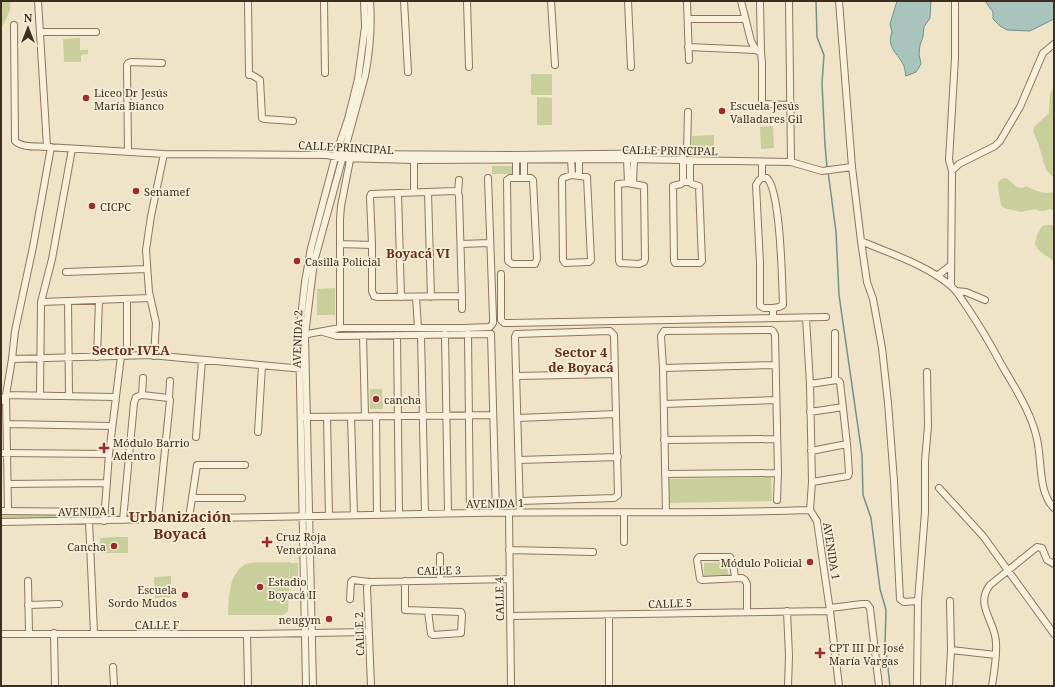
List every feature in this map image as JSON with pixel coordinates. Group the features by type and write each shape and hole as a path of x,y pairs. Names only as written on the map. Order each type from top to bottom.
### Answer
{"street":[{"path":"38,1 49,147 33,247 15,331 6,395 7,424 4,453 8,484 4,511 105,512"},
{"path":"248,1 249,75 252,75 260,80 262,118 264,120 293,121"},
{"path":"324,1 325,73"},
{"name":"AVENIDA 2","path":"306,686 306,516 302,335 305,282 311,248 335,156 348,119 358,79 365,27 364,1"},
{"name":"AVENIDA 2","path":"302,335 314,262 365,76 370,49 370,1"},
{"path":"404,1 408,72"},
{"path":"468,1 469,67"},
{"path":"551,1 555,66"},
{"path":"628,1 631,67"},
{"path":"687,1 689,60"},
{"path":"741,1 744,19 751,41 758,51 762,63 762,104 792,105"},
{"path":"758,51 760,1"},
{"path":"790,1 792,162"},
{"path":"839,1 852,167 861,241 867,282 876,313 888,403 900,599 904,602 918,601"},
{"path":"951,286 952,171 949,160 955,58 955,1"},
{"path":"688,19 744,19"},
{"name":"CALLE PRINCIPAL","path":"14,25 15,141 23,146 164,154 327,155 414,160 630,159 683,156 690,160 792,162 822,171 852,167"},
{"path":"41,32 96,32"},
{"path":"952,171 959,164 995,146 1000,141 1020,107 1043,52 1054,44"},
{"path":"688,47 758,51"},
{"path":"128,151 127,65 131,62 162,63"},
{"path":"686,182 683,156 687,150 688,112"},
{"path":"40,395 41,302 52,258 72,149"},
{"path":"154,356 156,323 148,292 146,250 151,216 164,154"},
{"path":"340,328 341,206 351,156 683,156"},
{"path":"516,159 516,178"},
{"path":"524,159 524,178"},
{"path":"571,159 572,175"},
{"path":"579,159 579,175"},
{"path":"630,159 631,183"},
{"path":"414,160 414,192"},
{"path":"686,182 690,160"},
{"path":"762,162 762,178 756,185 760,263 760,306 764,308 773,308 779,307 783,304 778,216 771,184 767,178 762,178"},
{"path":"572,175 579,175 587,177 591,260 589,262 565,263 563,260 562,180 563,178 572,175"},
{"path":"302,335 340,328 490,327 493,317 489,243 488,178"},
{"path":"510,178 516,178 531,178 533,180 538,258 535,264 512,264 508,261 507,180 510,178"},
{"path":"459,180 458,193 461,244 462,309"},
{"path":"686,182 699,186 702,261 700,263 675,263 674,261 672,186 686,182"},
{"path":"631,183 644,186 644,262 639,264 620,264 618,184 631,183"},
{"path":"458,193 456,191 371,194 372,291 374,296 378,297 462,296"},
{"path":"428,192 431,297"},
{"path":"398,193 401,297"},
{"path":"861,241 914,263 938,276 956,291 982,328 1029,413 1041,458 1043,489 1048,502 1054,508"},
{"path":"461,244 489,243"},
{"path":"340,244 372,245"},
{"path":"938,276 950,266"},
{"path":"66,272 147,269"},
{"path":"501,274 502,320 504,323 826,317"},
{"path":"956,291 966,292 985,300"},
{"path":"416,297 418,328"},
{"path":"41,302 150,298"},
{"path":"104,521 115,396 124,356 126,299"},
{"path":"97,357 98,300"},
{"path":"68,301 69,396"},
{"path":"773,308 774,318"},
{"path":"806,318 810,384 812,482 810,510"},
{"path":"666,512 661,336 664,331 771,330 775,335 778,473 777,500"},
{"path":"520,501 617,498 619,492 614,335 610,331 516,334 520,512"},
{"path":"323,332 337,336 491,334 496,513"},
{"path":"835,333 835,380"},
{"path":"445,334 448,513"},
{"path":"468,334 470,513"},
{"path":"398,335 399,514"},
{"path":"421,335 424,514"},
{"path":"363,336 365,416"},
{"path":"12,359 154,356 303,369"},
{"path":"196,437 202,360"},
{"path":"663,368 775,365"},
{"path":"258,432 262,366"},
{"path":"917,686 918,601 925,512 925,461 928,426 927,372"},
{"path":"517,376 615,374"},
{"path":"142,395 143,378"},
{"path":"810,384 835,380 839,380 840,382 847,444 848,476 812,482"},
{"path":"158,519 170,400 168,398 170,381"},
{"path":"6,395 115,396"},
{"path":"1,401 6,395"},
{"path":"123,520 134,404 136,397 142,395 168,398"},
{"path":"664,404 776,400"},
{"path":"810,412 842,407"},
{"path":"518,418 616,414"},
{"path":"304,417 493,415"},
{"path":"376,416 377,515"},
{"path":"327,417 329,516"},
{"path":"351,417 354,515"},
{"path":"7,424 112,426"},
{"path":"664,440 777,439"},
{"path":"811,451 847,444"},
{"path":"4,453 109,454"},
{"path":"519,460 618,457"},
{"path":"190,518 197,465 245,465"},
{"path":"665,474 778,473"},
{"path":"8,484 107,483"},
{"path":"939,488 982,536 1054,634"},
{"path":"192,498 242,498"},
{"name":"AVENIDA 1","path":"1,522 509,512 810,510 818,521 839,686"},
{"name":"CALLE 4","path":"509,512 511,686"},
{"path":"624,512 624,542"},
{"name":"AVENIDA 2","path":"306,516 313,686"},
{"path":"89,521 94,633"},
{"path":"992,686 997,642 984,606 986,590 990,585 1038,546 1042,548 1047,560 1054,564"},
{"path":"509,550 593,552"},
{"path":"440,556 440,580"},
{"path":"735,578 733,562 730,557 700,557 697,560 700,579 742,578 746,580 747,612"},
{"name":"CALLE 3","path":"350,599 351,582 353,580 369,582 509,579"},
{"path":"28,581 29,634"},
{"path":"405,581 405,610 461,612 462,633 431,634 428,612"},
{"name":"CALLE 2","path":"369,582 367,587 371,686"},
{"path":"949,686 951,650 950,602"},
{"path":"28,605 59,604"},
{"name":"CALLE 5","path":"510,616 787,611 830,609 867,604 870,608 879,686"},
{"path":"787,611 789,656 788,686"},
{"path":"608,615 609,686"},
{"name":"CALLE F","path":"1,634 247,634 369,632"},
{"path":"54,633 55,686"},
{"path":"247,634 248,686"},
{"path":"951,650 996,655"},
{"path":"113,667 114,686"}],"green space":[{"path":"1,1 10,1 10,9 1,29"},
{"path":"80,38 80,50 88,50 88,54 81,55 81,62 64,62 63,39"},
{"path":"531,74 552,74 552,95 531,95"},
{"path":"1054,85 1054,182 1053,177 1046,170 1033,131 1034,127 1049,113 1050,94"},
{"path":"537,97 552,98 552,125 537,125"},
{"path":"773,126 774,148 761,149 760,127"},
{"path":"714,135 714,150 692,151 692,136"},
{"path":"492,166 512,166 512,174 492,174"},
{"path":"1006,178 1017,187 1022,188 1026,186 1046,193 1054,191 1054,211 1051,209 1039,211 1035,209 1021,212 1004,208 1001,205 998,183 1001,179"},
{"path":"1054,225 1054,262 1041,252 1035,244 1037,235 1042,226"},
{"path":"335,288 335,315 317,315 317,289"},
{"name":"cancha","path":"370,389 382,389 383,409 370,409"},
{"path":"771,477 772,501 669,503 669,479"},
{"path":"1,515 100,515 100,518 1,519"},
{"name":"Cancha","path":"128,537 128,553 100,553 100,538"},
{"name":"Estadio Boyacá II","path":"290,562 288,611 283,615 228,615 231,587 240,568 249,563"},
{"path":"727,562 728,575 704,576 704,563"},
{"path":"290,563 298,563 298,579 290,579"},
{"path":"171,576 171,597 155,598 154,577"}],"water":[{"path":"897,1 931,1 930,18 924,27 920,45 919,54 921,64 916,72 906,76 902,61 890,42 892,32 890,24"},
{"path":"985,1 1054,1 1054,19 1030,31 1007,30 993,19 993,12"}],"waterway":[{"path":"816,1 817,37 824,55 822,83 827,168"},
{"path":"828,171 836,232 839,295 862,455 863,495 871,518 880,589 886,610 885,643 890,686"}],"place":[{"name":"Liceo Dr Jesús María Bianco","path":"86,98"},
{"name":"Escuela Jesús Valladares Gil","path":"722,111"},
{"name":"Senamef","path":"136,191"},
{"name":"CICPC","path":"92,206"},
{"name":"Casilla Policial","path":"297,261"},
{"name":"cancha","path":"376,399"},
{"name":"Módulo Barrio Adentro","path":"104,448"},
{"name":"Cruz Roja Venezolana","path":"267,542"},
{"name":"Cancha","path":"114,546"},
{"name":"Módulo Policial","path":"810,562"},
{"name":"Estadio Boyacá II","path":"260,587"},
{"name":"Escuela Sordo Mudos","path":"185,595"},
{"name":"neugym","path":"329,619"},
{"name":"CPT III Dr José María Vargas","path":"820,653"}],"district":[{"name":"Boyacá VI","path":"418,253"},
{"name":"Sector IVEA","path":"131,350"},
{"name":"Sector 4 de Boyacá","path":"581,360"},
{"name":"Urbanización Boyacá","path":"180,524"}]}
